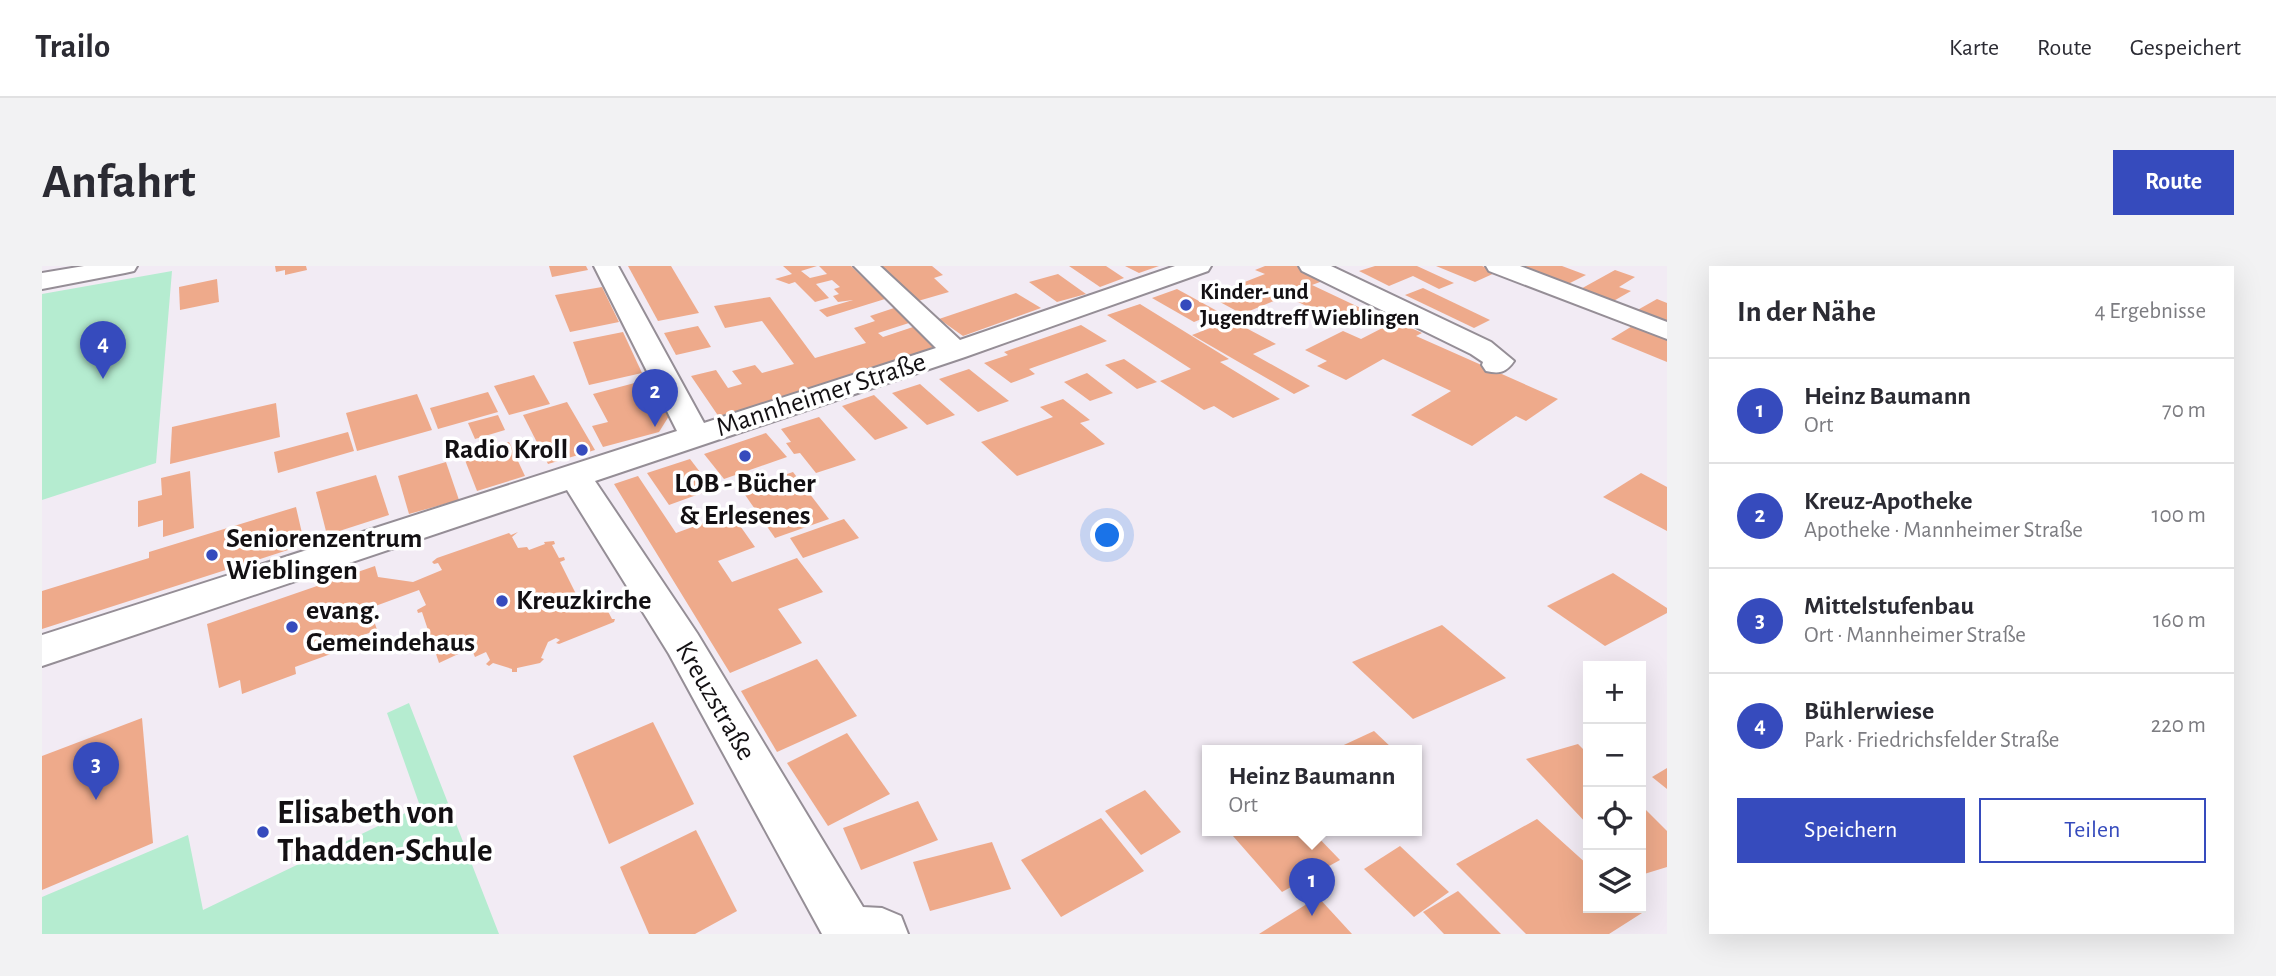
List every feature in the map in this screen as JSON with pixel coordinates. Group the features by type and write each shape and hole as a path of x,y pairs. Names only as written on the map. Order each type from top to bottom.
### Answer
{"street":[{"path":"42,281 125,266"},
{"path":"606,266 695,436"},
{"path":"866,266 955,351"},
{"name":"Mannheimer Straße","path":"42,651 955,351 1199,266"},
{"path":"1311,266 1481,348 1500,361 1496,365"},
{"path":"1498,266 1667,331"},
{"name":"Kreuzstraße","path":"574,474 683,644 860,933"}],"green space":[{"path":"172,271 156,463 42,500 42,294"},
{"path":"409,703 499,934 42,934 42,897 188,835 203,910 420,806 387,713"}],"building":[{"path":"275,266 306,266 307,270 285,275 285,270 276,272"},
{"path":"549,266 586,266 588,270 552,277"},
{"path":"628,266 671,266 699,313 658,321"},
{"path":"783,266 817,266 801,271 810,278 827,274 819,266 851,266 885,299 827,317 819,310 853,300 838,302 833,296 839,294 834,289 840,287 832,280 816,284 829,298 815,302 795,282 789,284 775,279 792,274"},
{"path":"881,266 932,266 943,275 934,278 949,292 918,301"},
{"path":"1069,266 1106,266 1124,278 1100,287"},
{"path":"1125,266 1159,266 1139,273"},
{"path":"1265,266 1301,266 1328,279 1312,285 1367,311 1341,323 1286,296 1242,314 1209,296 1265,274 1255,270"},
{"path":"1375,266 1417,266 1454,283 1439,289 1413,276 1389,286 1359,271"},
{"path":"1436,266 1482,266 1497,272 1475,282"},
{"path":"1512,266 1562,266 1586,275 1564,286"},
{"path":"1615,270 1635,277 1619,287 1631,291 1610,303 1577,291"},
{"path":"1058,274 1086,294 1057,302 1029,282"},
{"path":"217,279 219,302 180,310 179,287"},
{"path":"602,287 619,322 570,332 555,295"},
{"path":"1423,288 1490,320 1474,328 1405,295"},
{"name":"Kinder- und Jugendtreff Wieblingen","path":"1177,289 1219,312 1194,322 1152,298"},
{"path":"1016,293 1041,308 963,336 939,319"},
{"path":"770,297 815,358 866,343 854,328 875,321 870,316 894,308 909,323 878,333 883,337 913,327 934,347 843,379 719,417 691,376 716,370 728,388 742,384 732,371 755,365 762,373 794,364 762,321 725,328 714,306"},
{"path":"1657,299 1667,303 1667,325 1634,312"},
{"path":"1140,304 1229,359 1220,362 1280,399 1233,418 1214,406 1204,410 1160,381 1191,369 1107,315"},
{"path":"1231,320 1276,344 1253,354 1310,386 1294,394 1192,335"},
{"path":"1396,321 1422,333 1416,336 1558,399 1526,421 1516,416 1472,446 1411,415 1451,391 1383,359 1346,380 1317,366 1327,361 1305,350 1343,331 1361,339"},
{"path":"1081,325 1107,341 1029,369 1035,374 1011,383 984,363 1008,355 1004,352"},
{"path":"1634,325 1667,338 1667,362 1611,339"},
{"path":"698,326 711,347 676,355 664,333"},
{"path":"623,332 642,373 589,385 573,342"},
{"path":"1124,359 1157,382 1137,389 1105,365"},
{"path":"969,369 1009,401 978,412 939,379"},
{"path":"1087,373 1113,393 1090,401 1064,382"},
{"path":"534,375 550,404 509,415 494,386"},
{"path":"646,380 669,416 659,432 603,447 592,426 608,422 593,394"},
{"path":"920,384 955,415 927,425 892,393"},
{"path":"488,392 498,412 438,429 430,408"},
{"path":"417,394 432,430 357,451 346,413"},
{"path":"874,395 908,428 875,440 842,406"},
{"path":"1063,399 1090,420 1080,423 1105,444 1017,476 981,442 1053,417 1040,407"},
{"path":"567,402 595,450 548,464 523,415"},
{"path":"276,403 280,437 170,464 172,427"},
{"path":"498,415 505,430 475,439 468,423"},
{"path":"819,417 856,460 816,473 800,453 794,454 786,443 791,442 781,429"},
{"path":"348,432 354,451 278,473 274,452"},
{"name":"LOB - Bücher & Erlesenes","path":"766,433 787,457 724,479 704,454"},
{"path":"509,442 525,476 477,491 463,455"},
{"path":"690,459 713,489 669,505 647,473"},
{"path":"446,462 459,500 409,514 398,476"},
{"path":"190,471 194,528 163,537 163,520 138,527 138,501 162,495 161,478"},
{"path":"793,472 829,519 775,538 741,489"},
{"path":"1641,473 1667,487 1667,531 1603,497"},
{"path":"376,475 389,515 327,535 316,492"},
{"path":"638,476 676,533 731,513 755,547 718,561 732,582 797,558 823,592 778,609 802,643 730,673 614,484"},
{"path":"296,507 304,542 287,547 288,550 42,629 42,591 149,558 149,552"},
{"path":"844,519 859,538 803,558 790,538"},
{"path":"518,532 512,537 518,548 527,547 529,550 545,544 544,542 554,541 555,544 552,545 559,558 564,557 565,560 560,562 581,604 599,595 603,596 601,598 612,619 615,619 614,622 559,644 556,643 560,640 556,638 548,642 541,658 544,659 540,663 517,668 517,672 493,663 489,666 486,664 490,660 486,652 475,657 471,648 439,663 422,612 418,613 417,610 426,605 419,590 370,608 377,630 337,645 339,651 295,667 296,674 242,694 240,680 219,688 207,624 375,566 378,577 413,582 442,570 438,563 432,562 437,558"},
{"path":"1613,573 1667,608 1667,613 1605,646 1547,606"},
{"path":"1442,625 1506,678 1413,719 1352,662"},
{"path":"817,659 857,716 777,752 741,691"},
{"path":"142,718 153,843 42,890 42,756"},
{"path":"653,722 694,804 609,844 573,756"},
{"path":"1374,731 1389,745 1344,745"},
{"path":"847,733 890,794 828,826 787,763"},
{"path":"1578,744 1583,749 1583,820 1526,759"},
{"path":"1667,768 1667,789 1652,777"},
{"path":"1145,790 1181,832 1141,855 1105,811"},
{"path":"918,801 938,840 861,870 843,828"},
{"path":"1646,810 1667,831 1667,867 1646,873"},
{"path":"1101,818 1144,871 1061,917 1021,860"},
{"path":"1537,819 1583,860 1583,913 1642,913 1609,934 1526,934 1456,864"},
{"path":"696,830 737,911 695,934 649,934 620,867"},
{"path":"1233,836 1317,836 1340,860 1282,892"},
{"path":"992,842 1011,889 930,911 913,862"},
{"path":"1400,846 1449,892 1414,917 1364,869"},
{"path":"1458,891 1501,934 1444,934 1423,912"},
{"path":"1318,897 1352,934 1259,934"}],"place":[{"name":"Kinder- und Jugendtreff Wieblingen","path":"1186,305"},
{"name":"Bühlerwiese","path":"103,379"},
{"name":"Kreuz-Apotheke","path":"655,427"},
{"name":"Radio Kroll","path":"582,450"},
{"name":"LOB - Bücher & Erlesenes","path":"745,456"},
{"name":"Seniorenzentrum Wieblingen","path":"212,555"},
{"name":"Kreuzkirche","path":"502,601"},
{"name":"evang. Gemeindehaus","path":"292,627"},
{"name":"Mittelstufenbau","path":"96,800"},
{"name":"Elisabeth von Thadden-Schule","path":"263,832"},
{"name":"Heinz Baumann","path":"1312,916"}]}
